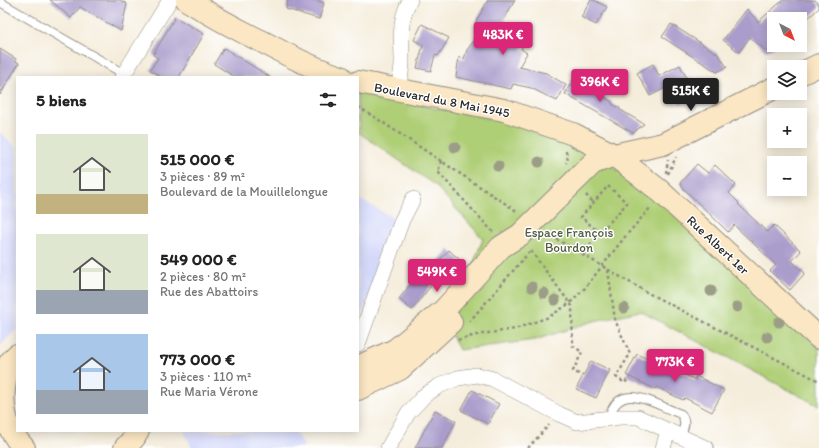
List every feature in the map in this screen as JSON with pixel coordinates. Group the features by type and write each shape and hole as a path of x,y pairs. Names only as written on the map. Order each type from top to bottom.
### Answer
{"main road":[{"path":"187,0 214,18 298,61 337,76"},
{"path":"807,70 819,64"},
{"name":"Boulevard du 8 Mai 1945","path":"359,82 398,91 504,110 573,134 614,155"},
{"path":"359,389 400,369 450,323 508,255 532,238 593,163 614,155 663,144 767,92"},
{"name":"Rue Albert 1er","path":"614,155 660,191 819,338"},
{"path":"360,356 395,350 444,310 501,247 532,238"},
{"path":"9,362 2,390 6,426 15,439 24,448"}],"street":[{"path":"123,76 170,0"},
{"path":"398,91 402,64 402,21 410,0"},
{"path":"360,356 402,220 413,199"},
{"path":"388,448 408,413 425,394 458,378 477,374 493,379 577,422 620,417 638,417 706,448"},
{"path":"663,448 674,433"}],"lane":[{"path":"0,2 123,76"},
{"path":"609,418 611,409 616,402 626,396 640,398 681,414 685,419 685,424 674,433"}],"path":[{"path":"359,108 442,161 532,238 572,306 573,346 582,352 573,371 583,376"},
{"path":"564,148 568,160 565,167"},
{"path":"453,342 476,335 515,329 549,317 570,303 586,288 624,238 651,208 678,152"},
{"path":"442,161 438,172 494,233"},
{"path":"582,254 600,234 627,203 608,186 581,217 600,234"},
{"path":"464,327 532,238 546,232 648,293 819,381"},
{"path":"608,269 614,320 630,354 616,377 625,383 629,377"},
{"path":"528,448 559,414"}],"shaded area":[{"path":"0,132 16,147 16,330 0,346"},
{"path":"359,199 395,219 359,325"},
{"path":"184,432 295,432 304,445 302,448 192,448"}],"green space":[{"name":"Espace François Bourdon","path":"359,90 419,105 534,127 598,155 654,197 819,348 819,406 640,311 594,321 535,340 459,350 448,328 483,239 436,186 359,133"}],"building":[{"path":"50,0 120,0 127,4 121,31 80,7 71,18"},
{"path":"288,0 316,0 324,3 319,19 286,9"},
{"path":"488,0 515,0 502,23 508,25 506,29 526,41 521,49 527,53 519,67 546,73 566,85 557,101 531,88 513,84 511,89 456,77 459,57 464,59 467,50 483,28 475,23"},
{"path":"591,0 594,0 607,7 596,25 581,17"},
{"path":"783,0 815,0 819,5 819,8 807,19 807,12 769,12"},
{"path":"747,9 758,22 767,14 767,51 750,37 739,52 723,40"},
{"path":"175,17 204,34 180,76 160,76 150,70 158,58 153,55"},
{"path":"422,24 449,38 438,56 435,55 431,71 417,68 423,45 414,40"},
{"path":"671,24 718,54 727,67 717,72 662,37"},
{"path":"224,48 268,76 233,76 214,64"},
{"path":"0,49 16,59 15,61 19,63 0,95"},
{"path":"653,64 659,76 680,65 696,96 681,104 671,85 650,96 637,73"},
{"path":"578,71 597,82 593,90 612,102 612,104 620,108 619,109 644,124 633,133 565,94"},
{"path":"697,164 708,173 715,165 736,185 729,193 739,203 738,204 767,232 774,225 801,251 792,261 805,273 790,290 770,271 776,265 734,225 728,232 682,187 680,183"},
{"path":"449,250 460,260 450,272 438,262"},
{"path":"420,272 433,283 412,310 399,299"},
{"path":"637,354 664,367 665,364 695,380 696,376 724,390 712,412 685,398 683,400 626,375"},
{"path":"591,361 610,370 596,398 576,389"},
{"path":"472,390 499,404 488,424 461,410"},
{"path":"435,410 456,421 442,448 415,448"}]}
